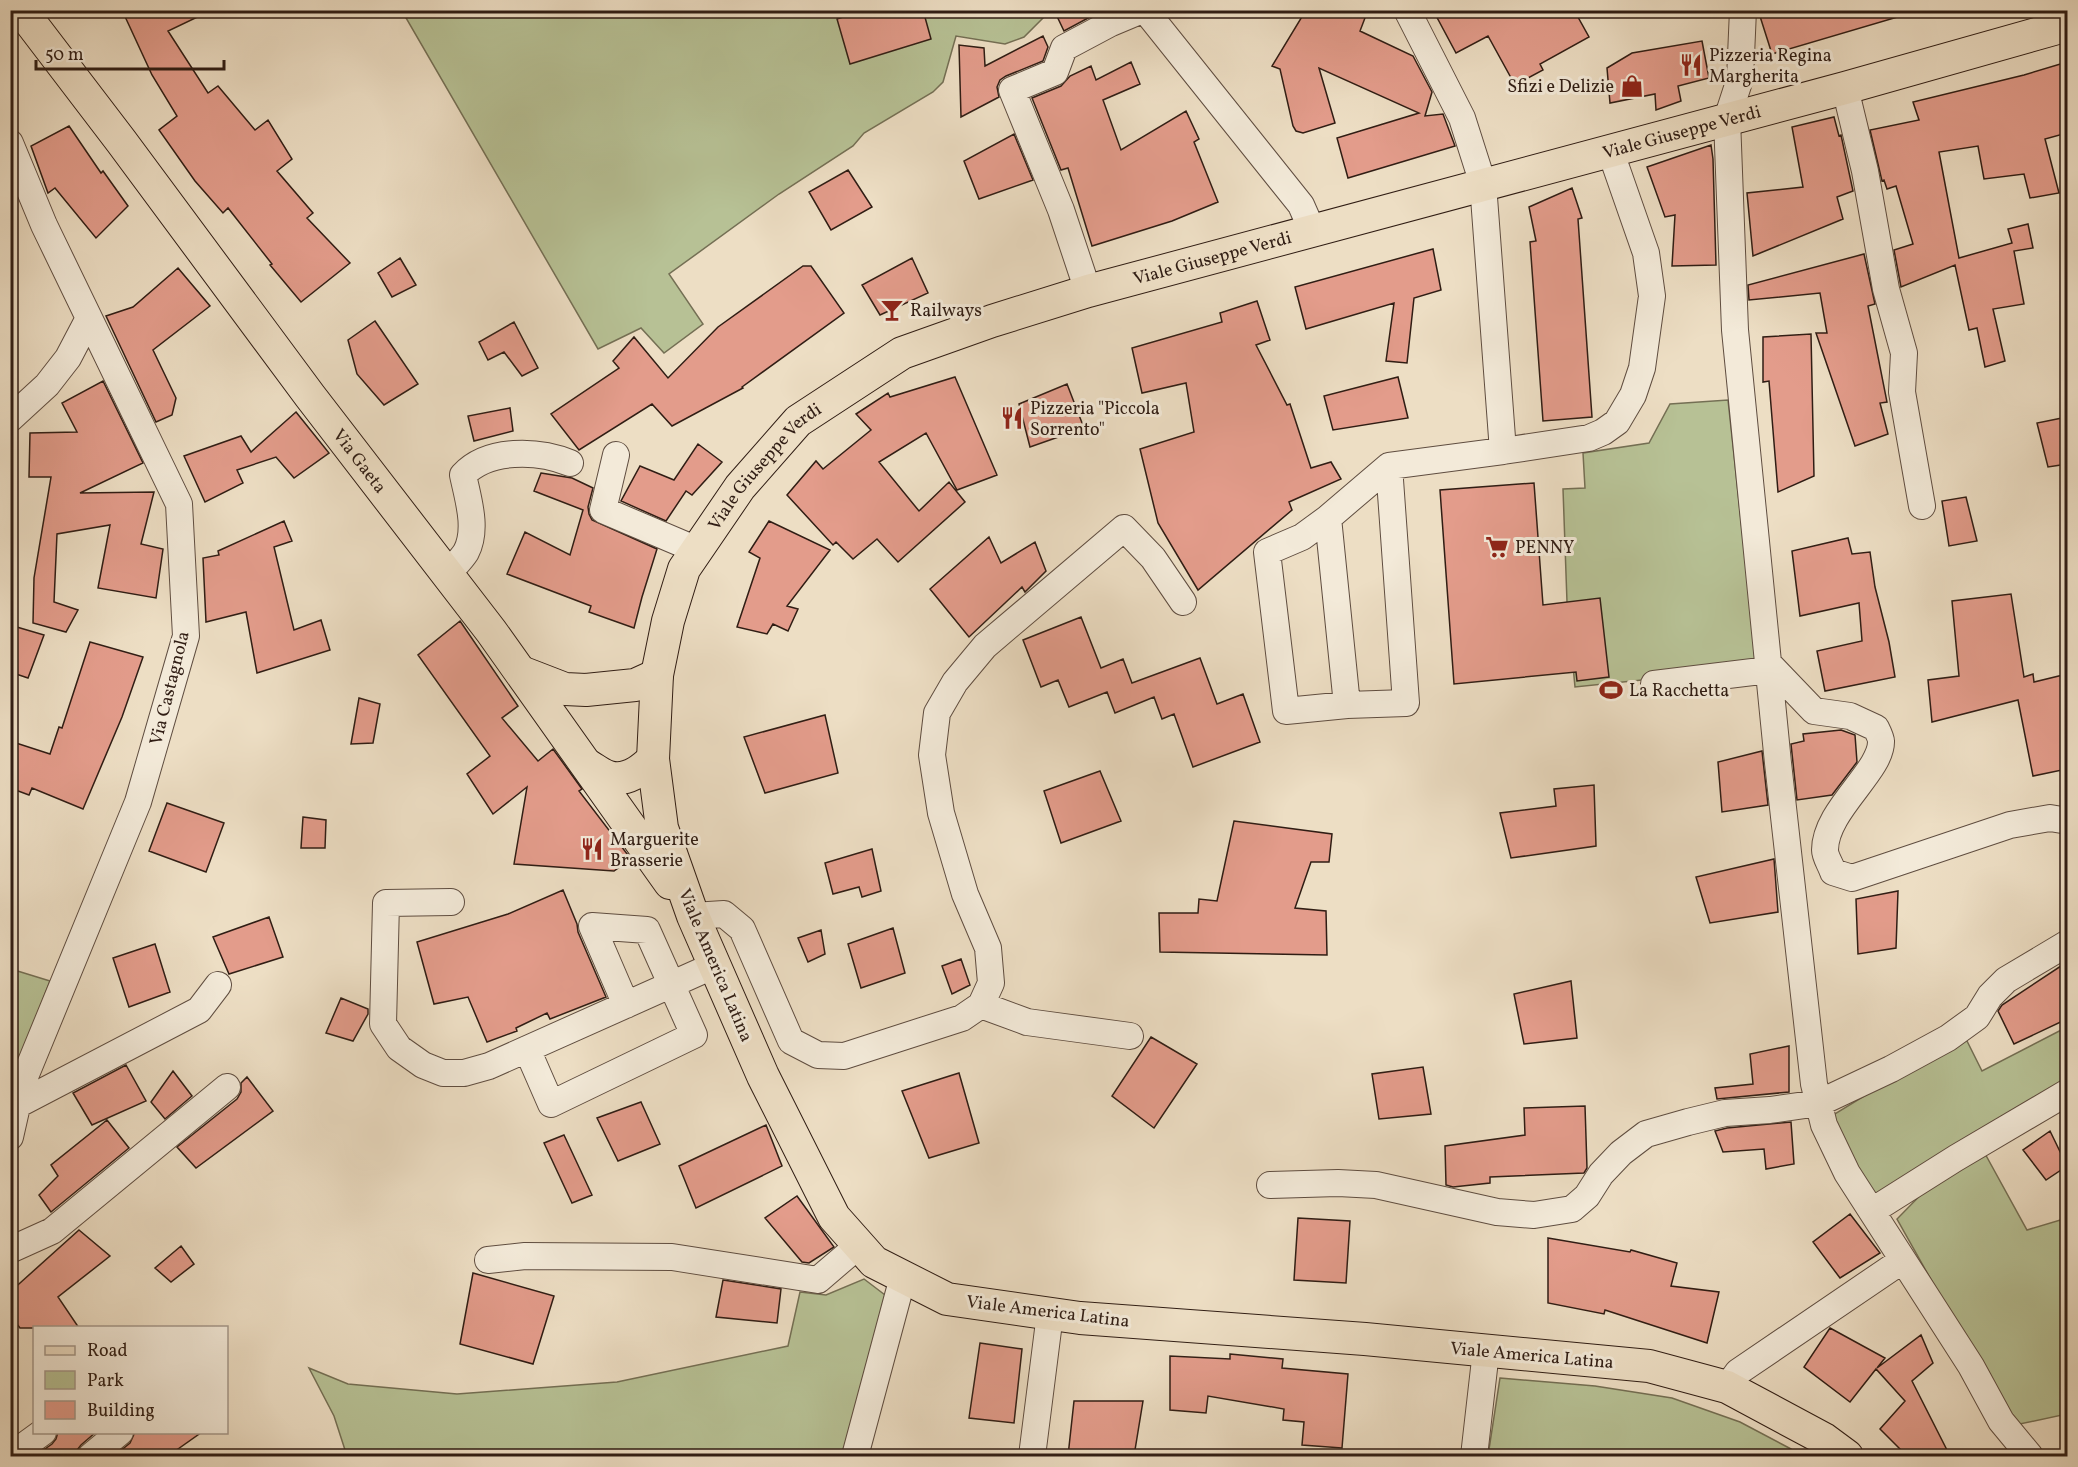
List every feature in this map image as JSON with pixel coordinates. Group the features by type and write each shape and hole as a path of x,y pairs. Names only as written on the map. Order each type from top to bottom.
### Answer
{"main road":[{"name":"Via Gaeta","path":"21,10 310,396 521,672 693,916"},
{"name":"Viale Giuseppe Verdi","path":"657,675 684,568 740,487 798,421 902,353 992,321 1088,291 1845,88 2067,25"},
{"path":"521,672 565,689 586,690 635,685 657,675"},
{"name":"Viale America Latina","path":"657,675 653,759 662,828 693,916 763,1076 834,1217 874,1262 947,1299 1050,1314 1365,1339 1649,1366 1727,1387 1824,1439 1847,1456"},
{"path":"587,765 609,777 621,777 643,769 653,759"}],"street":[{"path":"1088,291 1061,210 1012,90 1055,72 1064,48 1111,23 1143,10 1301,204 1312,230"},
{"path":"1407,10 1462,118 1483,184 1503,451"},
{"path":"1743,10 1740,79 1727,119 1735,330 1768,666 1813,1072 1819,1103 1824,1125 1847,1173 1971,1366 2001,1421 2030,1456"},
{"path":"1845,88 1865,171 1886,289 1904,353 1902,392 1922,506"},
{"name":"Via Castagnola","path":"10,143 44,225 179,504 186,636 138,802 22,1084 10,1137"},
{"path":"1389,466 1407,703 1347,705 1286,711 1267,552 1302,537 1389,466 1589,438 1617,422 1633,395 1642,368 1652,296 1646,253 1610,150"},
{"path":"10,419 47,386 68,358 89,318"},
{"path":"447,575 466,551 472,535 470,509 463,475 471,466 488,458 523,454 557,458 570,463"},
{"path":"616,455 603,510 697,550"},
{"path":"1328,518 1347,705"},
{"path":"693,916 724,914 742,929 791,1041 818,1055 844,1056 962,1018 981,1005 991,983 988,948 965,894 941,813 932,755 937,713 956,682 985,646 1124,528 1153,558 1183,602"},
{"path":"1654,684 1768,666"},
{"path":"1768,666 1814,711 1850,717 1876,728 1881,742 1875,760 1828,831 1825,852 1833,872 1852,878 2010,825 2050,818 2067,820"},
{"path":"452,902 386,903 383,1024 399,1048 423,1065 443,1072 464,1073 489,1066 715,965"},
{"path":"527,1049 551,1104 693,1035 647,930 592,926 626,1005"},
{"path":"1270,1185 1338,1183 1376,1185 1497,1212 1534,1215 1572,1209 1587,1196 1602,1174 1621,1153 1646,1134 1725,1113 1819,1103 1891,1069 1948,1038 1977,1017 1990,996 2006,980 2067,943"},
{"path":"17,1105 199,1010 218,985"},
{"path":"981,1005 1027,1022 1130,1036"},
{"path":"10,1250 52,1231 227,1087"},
{"path":"1872,1211 2067,1092"},
{"path":"488,1260 525,1256 672,1257 818,1280 859,1245"},
{"path":"1727,1387 1738,1372 1903,1260"},
{"path":"855,1456 903,1276"},
{"path":"1032,1456 1050,1314"},
{"path":"1474,1456 1486,1351"},
{"path":"10,1456 40,1434"},
{"path":"91,1456 118,1434"}],"green space":[{"path":"402,11 1050,11 1024,37 1005,44 956,36 943,82 933,92 864,133 853,146 779,194 669,274 703,324 664,353 641,328 598,349"},
{"path":"1728,400 1757,668 1575,687 1567,602 1563,489 1585,488 1583,453 1649,443 1670,404"},
{"path":"11,969 50,981 11,1083"},
{"path":"2067,1027 2067,1086 1874,1197 1842,1144 1833,1115 1964,1035 1982,1071"},
{"path":"1983,1150 2027,1230 2067,1218 2067,1414 2015,1425 1897,1219 1945,1170"},
{"path":"864,1279 885,1295 842,1456 347,1456 334,1416 309,1368 348,1384 457,1394 617,1382 788,1346 800,1292 826,1295"},
{"path":"1500,1378 1595,1386 1672,1398 1740,1422 1791,1449 1789,1456 1488,1456"}],"building":[{"path":"122,10 212,10 168,31 208,93 218,86 255,130 268,120 292,159 277,171 313,213 307,218 350,263 301,302 228,208 223,213 195,181 159,130 177,116 152,75"},
{"path":"864,10 923,10 931,39 850,64 837,19"},
{"path":"1054,10 1103,10 1064,31"},
{"path":"1306,10 1368,10 1360,31 1413,56 1432,92 1425,116 1443,114 1455,146 1348,178 1337,138 1419,113 1319,68 1335,123 1303,133 1296,131 1280,69 1272,66"},
{"path":"1433,10 1574,10 1589,37 1540,64 1543,70 1515,85 1488,36 1456,53"},
{"path":"1758,10 1900,10 1901,16 1772,54"},
{"path":"1043,36 1048,47 1043,61 1000,80 997,87 999,97 961,117 959,45 984,48 985,66"},
{"path":"1702,41 1709,78 1678,86 1681,101 1656,110 1655,94 1610,103 1607,68 1632,53"},
{"path":"1131,62 1140,84 1103,100 1121,150 1186,111 1199,139 1194,142 1218,202 1172,221 1092,246 1068,168 1061,170 1032,98 1061,86 1070,76 1091,66 1096,80"},
{"path":"2067,62 2067,133 2045,139 2059,193 2030,198 2024,174 1984,179 1978,146 1939,152 1959,258 2012,243 2008,229 2028,224 2033,248 2014,251 2024,304 1993,309 2005,361 1985,367 1977,328 1969,330 1955,265 1901,287 1894,250 1913,244 1896,186 1887,189 1884,180 1882,181 1870,130 1919,120 1913,102"},
{"path":"1834,117 1839,136 1841,135 1853,191 1837,197 1843,219 1753,256 1747,193 1803,187 1792,127"},
{"path":"69,126 101,173 103,171 128,206 96,238 55,188 48,193 31,146"},
{"path":"1014,134 1033,180 979,199 964,161"},
{"path":"1711,145 1716,265 1672,266 1675,215 1665,217 1647,167"},
{"path":"848,170 872,207 831,230 809,192"},
{"path":"1572,188 1582,218 1578,219 1592,417 1543,421 1530,242 1536,241 1529,207"},
{"path":"1433,249 1441,290 1414,298 1407,363 1386,361 1394,303 1306,329 1295,287"},
{"path":"1864,254 1875,304 1868,306 1887,402 1880,403 1888,434 1855,446 1816,333 1827,333 1820,293 1749,300 1748,285"},
{"path":"400,258 416,285 392,297 378,273"},
{"path":"912,258 928,293 880,315 862,285"},
{"path":"803,266 811,266 844,313 743,388 672,426 652,404 579,450 551,414 619,368 613,361 634,337 668,378 718,327"},
{"path":"178,268 210,306 153,350 176,398 172,415 156,422 106,316 133,307"},
{"path":"1257,301 1270,340 1256,345 1287,405 1290,404 1311,468 1331,462 1341,479 1289,502 1292,510 1198,590 1158,523 1140,449 1194,432 1186,383 1142,393 1132,348 1222,322 1220,313"},
{"path":"375,321 418,384 384,405 357,374 348,340"},
{"path":"514,322 538,368 522,376 504,352 488,360 479,342"},
{"path":"1811,334 1814,476 1778,492 1769,381 1763,382 1763,337"},
{"path":"955,377 997,475 957,490 926,433 879,462 919,511 949,482 965,502 898,562 877,539 853,559 836,542 833,545 787,495 816,461 823,469 871,430 856,414 888,393 890,397"},
{"path":"1398,377 1408,418 1333,430 1324,396"},
{"path":"103,381 143,463 80,493 154,492 141,544 163,549 156,598 98,588 110,525 57,534 54,602 78,610 66,632 33,623 34,578 51,477 29,477 30,433 77,432 62,403"},
{"path":"1067,384 1084,428 1030,447 1019,404"},
{"path":"510,408 513,431 474,441 468,416"},
{"path":"296,412 329,453 294,478 276,457 237,470 243,483 205,502 184,456 241,436 251,452"},
{"path":"2067,417 2067,464 2048,467 2037,423"},
{"path":"698,444 722,462 692,495 686,491 666,521 621,501 640,466 674,480"},
{"path":"541,473 572,478 593,488 588,507 592,520 657,549 634,628 589,612 591,606 507,574 525,532 570,555 583,510 534,491"},
{"path":"1534,483 1543,605 1600,598 1609,677 1577,681 1576,672 1454,684 1440,490"},
{"path":"1966,497 1977,541 1949,546 1942,501"},
{"path":"284,521 292,541 274,547 294,630 321,620 330,650 257,673 246,612 206,622 203,558 219,555 218,551"},
{"path":"769,521 830,550 787,606 798,609 788,631 773,624 767,634 737,627 760,558 749,552"},
{"path":"989,537 1001,563 1035,542 1046,571 1025,592 1022,587 969,637 930,589"},
{"path":"1848,538 1852,554 1870,552 1875,587 1895,677 1825,691 1817,651 1862,641 1859,603 1800,616 1792,551"},
{"path":"2011,594 2024,677 2033,674 2034,682 2067,674 2067,769 2033,776 2018,700 1932,722 1928,680 1959,676 1952,601"},
{"path":"1081,617 1101,668 1123,659 1132,683 1200,658 1217,704 1243,694 1260,742 1193,767 1174,714 1162,719 1154,697 1115,713 1107,692 1069,707 1058,680 1041,687 1023,640"},
{"path":"460,621 518,706 502,718 538,761 553,749 582,789 579,791 631,859 614,871 514,864 527,787 493,814 467,774 490,756 418,655"},
{"path":"10,625 44,635 28,678 10,672"},
{"path":"90,642 143,657 122,717 83,809 32,788 29,795 10,788 10,741 50,754 59,727 62,728"},
{"path":"359,698 380,704 373,743 351,744"},
{"path":"825,715 838,773 765,793 744,737"},
{"path":"1841,730 1855,735 1857,762 1832,795 1797,800 1791,744 1804,741 1803,734"},
{"path":"1762,751 1768,805 1722,812 1718,762"},
{"path":"1100,771 1121,821 1061,843 1044,791"},
{"path":"1594,785 1596,846 1511,858 1500,813 1556,806 1554,789"},
{"path":"167,803 224,823 206,872 149,851"},
{"path":"303,817 326,820 325,848 301,848"},
{"path":"1234,821 1332,834 1329,862 1311,862 1295,908 1326,911 1327,955 1160,952 1159,913 1198,913 1199,899 1217,901"},
{"path":"872,849 881,891 862,897 859,887 833,894 825,863"},
{"path":"1774,859 1778,912 1710,923 1696,877"},
{"path":"563,890 606,997 550,1019 547,1013 516,1028 517,1031 487,1042 468,997 434,1004 417,942 508,914"},
{"path":"1898,891 1896,948 1858,954 1856,899"},
{"path":"269,917 283,957 229,974 213,937"},
{"path":"893,928 905,973 861,988 848,944"},
{"path":"821,930 825,954 808,962 798,938"},
{"path":"155,944 170,992 129,1007 113,958"},
{"path":"961,959 970,985 952,994 942,966"},
{"path":"2067,962 2067,1019 2014,1044 1998,1011 2002,1005"},
{"path":"1571,981 1577,1038 1524,1044 1514,994"},
{"path":"341,998 368,1009 368,1014 353,1041 326,1033"},
{"path":"1151,1037 1197,1064 1154,1128 1112,1096"},
{"path":"1789,1046 1789,1092 1717,1099 1715,1088 1753,1084 1750,1054"},
{"path":"126,1065 146,1101 92,1125 73,1093"},
{"path":"1423,1067 1431,1114 1379,1119 1372,1074"},
{"path":"173,1071 192,1096 165,1119 151,1102"},
{"path":"959,1073 979,1143 929,1158 902,1091"},
{"path":"247,1077 273,1111 196,1168 177,1147 237,1099 241,1092 241,1083"},
{"path":"641,1102 660,1144 618,1161 597,1118"},
{"path":"1585,1106 1587,1168 1584,1173 1490,1177 1490,1183 1453,1187 1446,1185 1445,1146 1525,1135 1524,1108"},
{"path":"107,1120 129,1148 51,1212 39,1195 58,1176 51,1165"},
{"path":"1791,1122 1794,1164 1766,1169 1764,1149 1723,1152 1715,1131 1727,1128"},
{"path":"766,1125 782,1166 696,1208 679,1166"},
{"path":"2050,1131 2067,1166 2046,1180 2023,1150"},
{"path":"564,1135 592,1195 572,1203 544,1143"},
{"path":"797,1196 834,1247 809,1263 802,1262 765,1218"},
{"path":"1850,1214 1880,1253 1840,1278 1813,1242"},
{"path":"1298,1218 1350,1221 1346,1283 1294,1280"},
{"path":"79,1230 110,1256 58,1297 78,1326 20,1328 10,1315 10,1292"},
{"path":"1548,1238 1630,1252 1631,1250 1677,1263 1671,1286 1719,1292 1707,1343 1605,1310 1604,1314 1548,1303"},
{"path":"181,1246 194,1264 171,1282 155,1268"},
{"path":"473,1273 554,1296 533,1364 460,1344"},
{"path":"723,1280 781,1289 777,1323 716,1317"},
{"path":"1830,1328 1885,1358 1877,1368 1921,1335 1933,1363 1912,1381 1950,1456 1907,1456 1880,1429 1905,1401 1876,1369 1850,1402 1804,1367"},
{"path":"980,1343 1022,1349 1014,1423 969,1418"},
{"path":"1230,1354 1283,1359 1282,1368 1348,1374 1342,1448 1302,1445 1304,1422 1283,1420 1284,1409 1208,1396 1206,1413 1170,1410 1170,1356 1230,1359"},
{"path":"1074,1401 1143,1401 1134,1456 1068,1456"},
{"path":"57,1434 94,1434 81,1445 76,1456 35,1456 56,1439"},
{"path":"134,1434 199,1434 168,1456 114,1456 130,1443"}],"place":[{"name":"Pizzeria Regina Margherita","path":"1691,65"},
{"name":"Sfizi e Delizie","path":"1632,86"},
{"name":"Railways","path":"892,310"},
{"name":"Pizzeria \"Piccola Sorrento\"","path":"1012,418"},
{"name":"PENNY","path":"1497,547"},
{"name":"La Racchetta","path":"1611,690"},
{"name":"Marguerite Brasserie","path":"592,849"}]}
